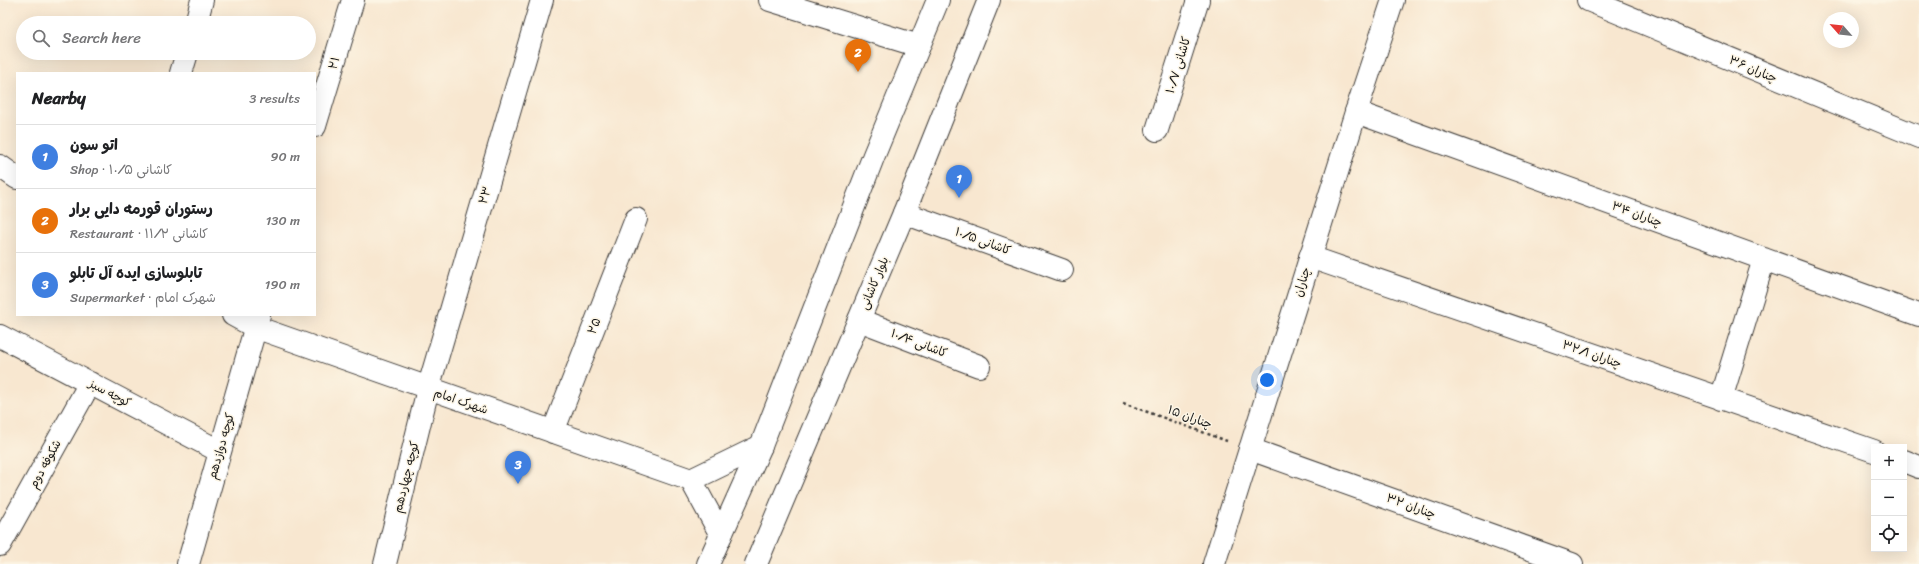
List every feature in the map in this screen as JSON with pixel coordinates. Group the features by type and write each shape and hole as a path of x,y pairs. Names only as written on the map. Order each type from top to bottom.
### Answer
{"street":[{"path":"198,16 202,0"},
{"name":"۲۱","path":"316,123 352,0"},
{"name":"۲۳","path":"428,389 542,0"},
{"path":"770,0 919,46"},
{"path":"708,564 761,446 874,155 938,0"},
{"name":"بلوار کاشانی","path":"756,564 904,213 989,0"},
{"name":"۱۰/۷ کاشانی","path":"1157,130 1198,0"},
{"name":"چناران","path":"1214,564 1356,112 1393,0"},
{"name":"چناران ۳۶","path":"1588,0 1919,137"},
{"path":"181,72 185,60"},
{"name":"چناران ۳۴","path":"1356,112 1919,315"},
{"path":"0,166 16,177"},
{"name":"۱۰/۵ کاشانی","path":"904,213 1062,270"},
{"name":"۲۵","path":"553,432 636,219"},
{"name":"چناران ۳۲/۱","path":"1310,257 1871,450"},
{"path":"1721,399 1764,259"},
{"name":"شهرک امام","path":"237,316 257,321 428,389 692,480"},
{"name":"۱۰/۴ کاشانی","path":"859,320 979,366"},
{"name":"کوچه دوازدهم","path":"188,564 257,321"},
{"name":"کوچه سبز","path":"0,336 219,451"},
{"name":"شکوفه دوم","path":"0,545 90,383"},
{"name":"کوچه چهاردهم","path":"385,564 428,389"},
{"path":"721,535 692,480 761,446"},
{"name":"چناران ۳۲","path":"1250,449 1572,564"},
{"path":"1907,462 1919,467"}],"path":[{"name":"چناران ۱۵","path":"1123,403 1250,449"}],"place":[{"name":"رستوران قورمه دایی برار","path":"858,72"},
{"name":"اتو سون","path":"959,198"},
{"name":"تابلوسازی ایده آل تابلو","path":"518,484"}]}
